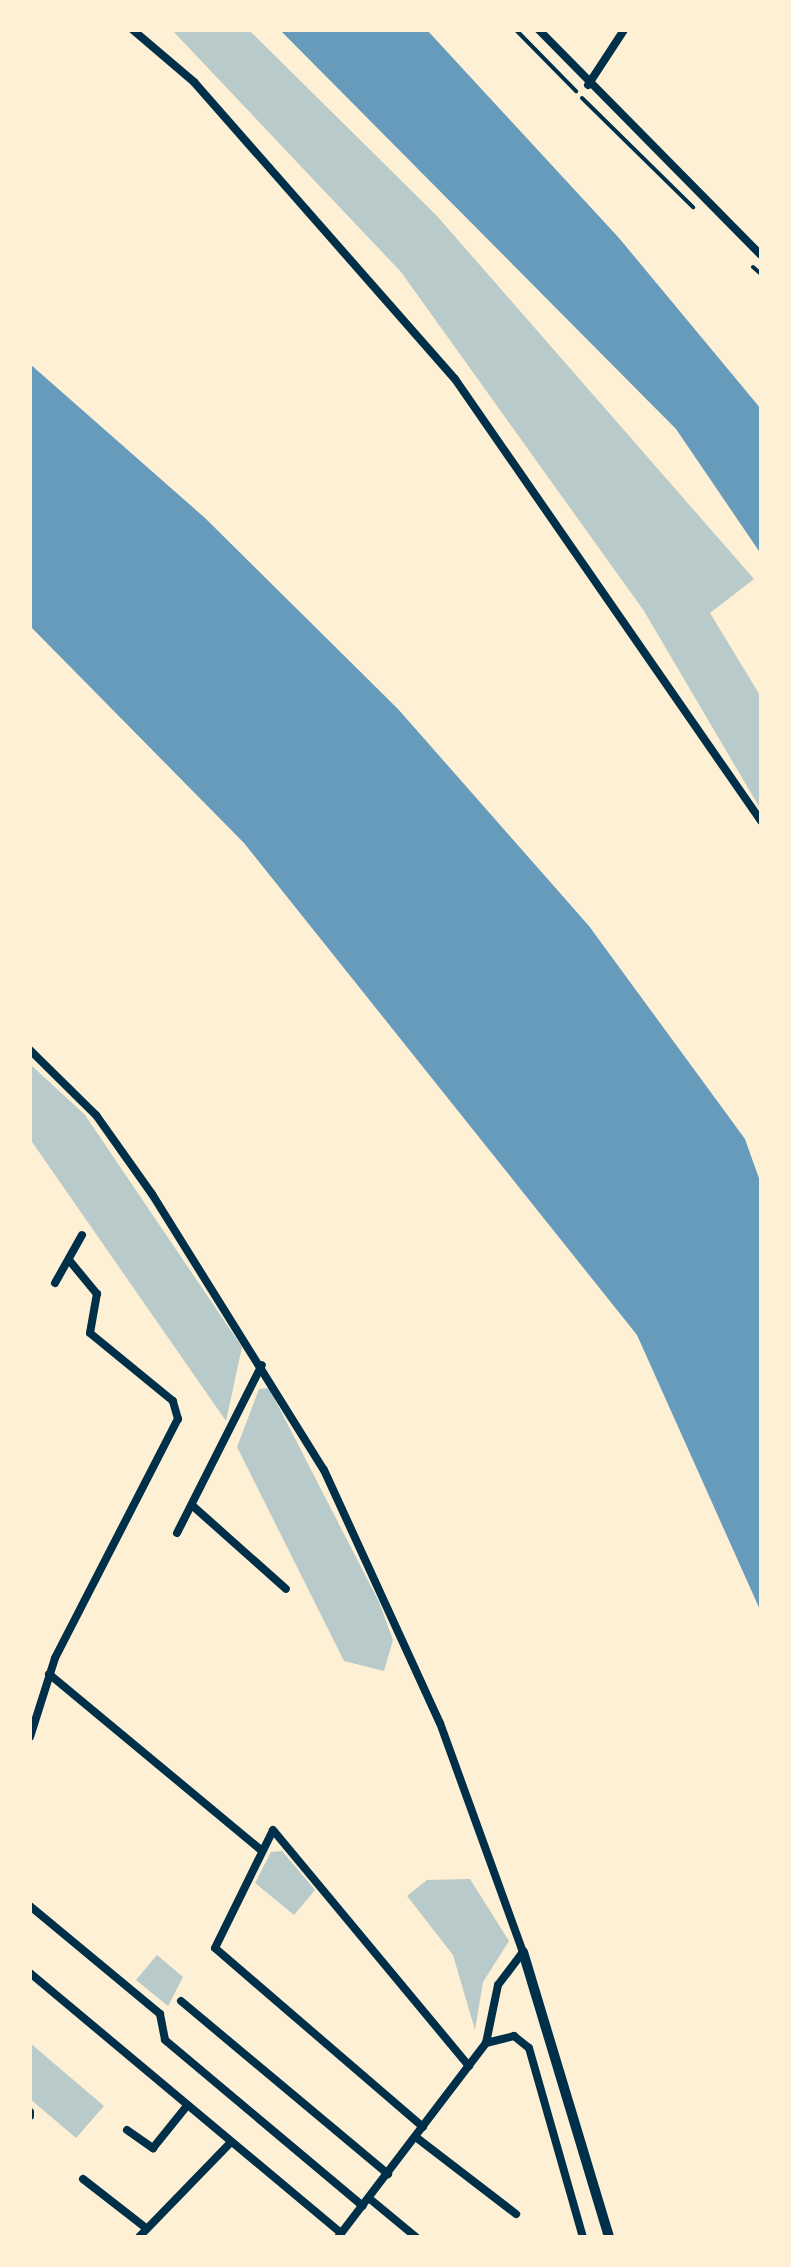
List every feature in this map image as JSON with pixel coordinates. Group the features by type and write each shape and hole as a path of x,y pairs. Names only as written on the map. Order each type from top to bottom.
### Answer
{"street":[{"path":"134,30 194,82 455,378 761,821"},
{"path":"539,30 588,86 761,255"},
{"path":"588,86 624,30"},
{"path":"30,1050 96,1116 262,1365 385,1596 494,1858 609,2237"},
{"path":"56,1283 82,1235"},
{"path":"30,1737 48,1674 178,1419 173,1401 90,1333 97,1294 69,1260"},
{"path":"176,1533 194,1508 262,1365"},
{"path":"194,1508 286,1589"},
{"path":"48,1674 262,1850"},
{"path":"423,2128 215,1948 273,1830 469,2066"},
{"path":"30,1906 160,2014 164,2040 367,2203 416,2237"},
{"path":"30,1973 340,2235 486,2043 498,1985 523,1952"},
{"path":"181,2001 388,2174"},
{"path":"486,2043 514,2036 529,2048 583,2237"},
{"path":"127,2130 153,2148 186,2107"},
{"path":"416,2138 516,2214"},
{"path":"139,2237 230,2143"},
{"path":"84,2179 146,2228"}],"path":[{"path":"516,30 698,212"},
{"path":"748,262 761,274"}],"shaded area":[{"path":"172,30 249,30 437,216 754,579 710,613 761,697 761,810 644,611 401,272"},
{"path":"30,1064 85,1115 242,1347 226,1421 30,1139"},
{"path":"269,1388 379,1602 393,1640 384,1671 344,1661 237,1447 259,1389"},
{"path":"282,1851 315,1890 294,1915 255,1883 271,1852"},
{"path":"470,1879 509,1941 483,1982 475,2030 453,1955 407,1896 427,1880"},
{"path":"157,1955 183,1977 168,2006 136,1980"},
{"path":"30,2043 104,2106 76,2138 30,2099"}],"water":[{"path":"280,30 427,30 619,238 761,409 761,554 676,429"},
{"path":"30,364 205,518 398,709 589,926 745,1139 761,1184 761,1612 637,1335 244,843 30,626"}]}
